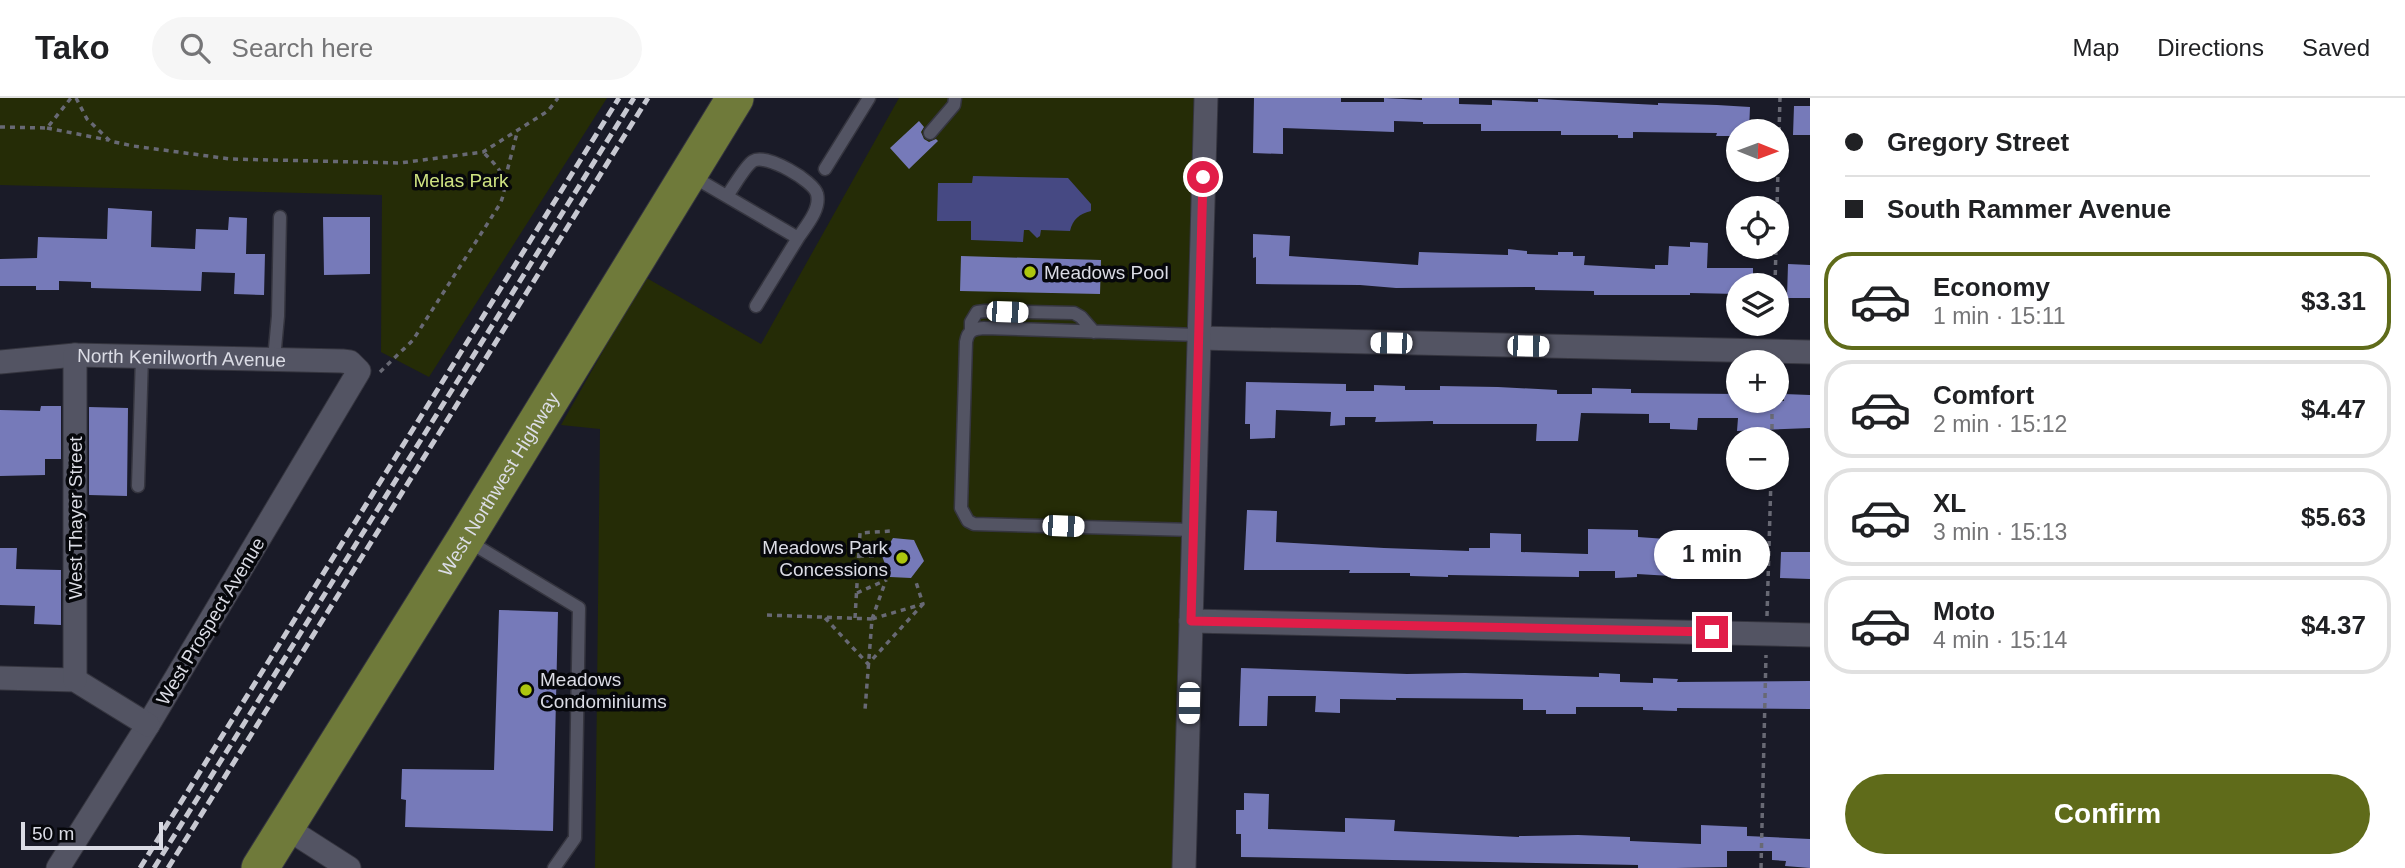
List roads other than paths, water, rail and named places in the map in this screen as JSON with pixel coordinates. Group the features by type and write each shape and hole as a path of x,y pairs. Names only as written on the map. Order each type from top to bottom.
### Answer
{"main road":[{"name":"West Northwest Highway","path":"260,868 465,539 734,98"}],"street":[{"path":"1185,868 1206,98"},
{"path":"1199,337 1810,352"},
{"name":"North Kenilworth Avenue","path":"0,362 75,355 274,359 350,362 359,371"},
{"name":"West Thayer Street","path":"75,355 75,680"},
{"name":"West Prospect Avenue","path":"58,868 148,725 359,371"},
{"path":"1191,621 1810,635"},
{"path":"2,682 75,680 148,725"},
{"path":"285,827 349,868"}],"lane":[{"path":"825,169 869,98"},
{"path":"930,133 954,105 955,98"},
{"path":"727,196 752,161 761,159 769,160 811,184 817,194 817,207 756,306"},
{"path":"688,174 798,239"},
{"path":"274,359 278,316 280,217"},
{"path":"1194,530 974,524 968,521 961,508 966,342 971,330 984,328 1199,337"},
{"path":"138,486 142,356"},
{"path":"465,539 579,608 575,838 554,868"}],"water":[{"path":"973,176 1068,178 1091,204 1091,211 1077,218 1070,231 1041,230 1037,238 1029,230 1024,230 1023,242 971,240 971,221 937,221 938,183 972,183"}],"railway":[{"path":"140,868 619,98"},
{"path":"154,868 634,98"},
{"path":"168,868 648,98"}],"place":[{"name":"Meadows Pool","path":"1030,272"},
{"name":"Meadows Park Concessions","path":"902,558"},
{"name":"Meadows Condominiums","path":"526,690"}],"park label":[{"name":"Melas Park","path":"461,180"}]}
